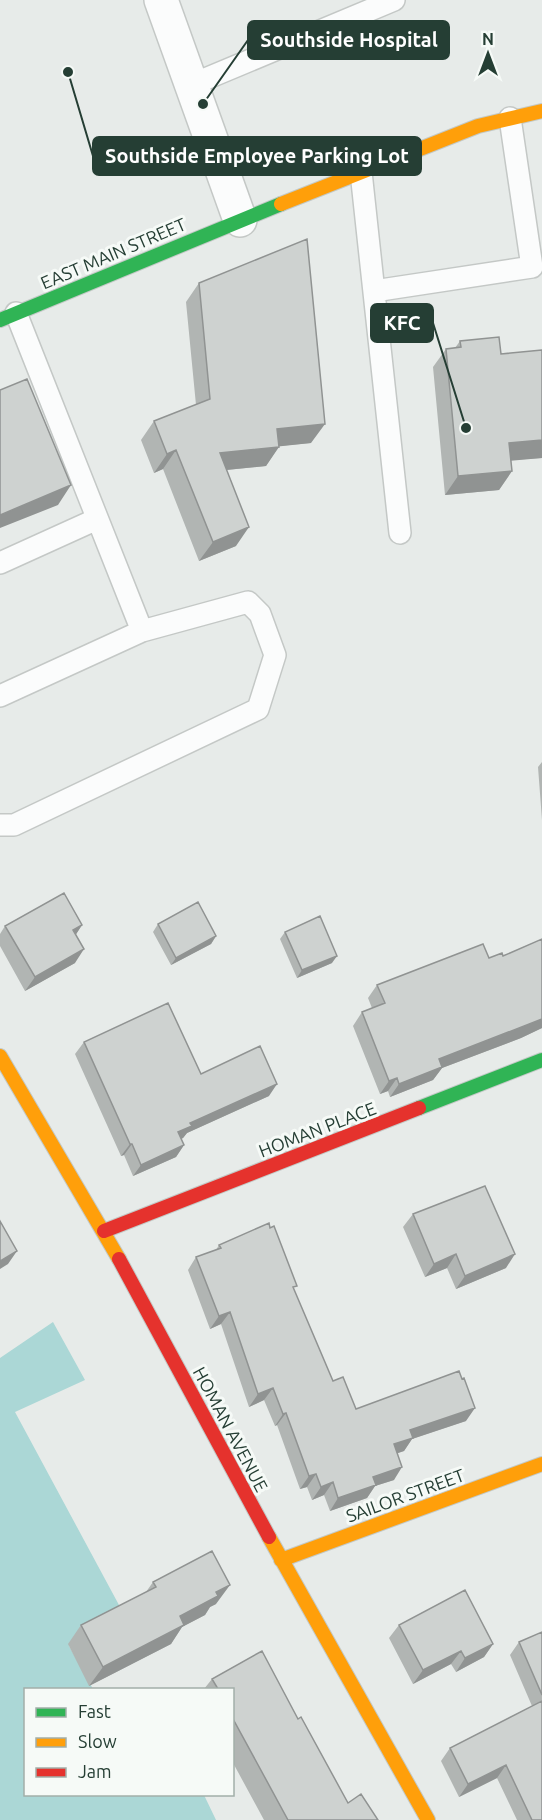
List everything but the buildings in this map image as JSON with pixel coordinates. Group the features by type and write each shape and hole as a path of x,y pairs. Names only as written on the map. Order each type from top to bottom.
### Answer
{"street":[{"path":"161,0 240,220"},
{"name":"EAST MAIN STREET","path":"8,316 240,220 478,126 542,111"},
{"name":"HOMAN AVENUE","path":"0,1056 104,1230 280,1560 428,1820"},
{"name":"HOMAN PLACE","path":"104,1230 542,1060"},
{"name":"SAILOR STREET","path":"280,1560 542,1464"}],"lane":[{"path":"191,85 394,0"},
{"path":"374,291 532,267 510,118"},
{"path":"361,172 400,533"},
{"path":"8,316 98,519 142,632"},
{"path":"0,563 98,519"},
{"path":"0,696 142,632 249,602 260,614 275,655 258,709 14,825 0,825"}],"water":[{"path":"53,1322 85,1380 15,1412 126,1618 69,1646 92,1688 24,1688 24,1796 204,1796 216,1820 0,1820 0,1358"}],"traffic: fast":[{"path":"0,320 281,204"},
{"path":"419,1108 542,1060"}],"traffic: slow":[{"path":"281,204 478,126 542,111"},
{"path":"0,1056 119,1259"},
{"path":"281,1560 542,1464"},
{"path":"269,1537 428,1820"}],"traffic: jam":[{"path":"104,1231 419,1108"},
{"path":"119,1259 269,1537"}],"place":[{"name":"Southside Employee Parking Lot","path":"68,72"},
{"name":"Southside Hospital","path":"203,104"},
{"name":"KFC","path":"466,428"}]}
